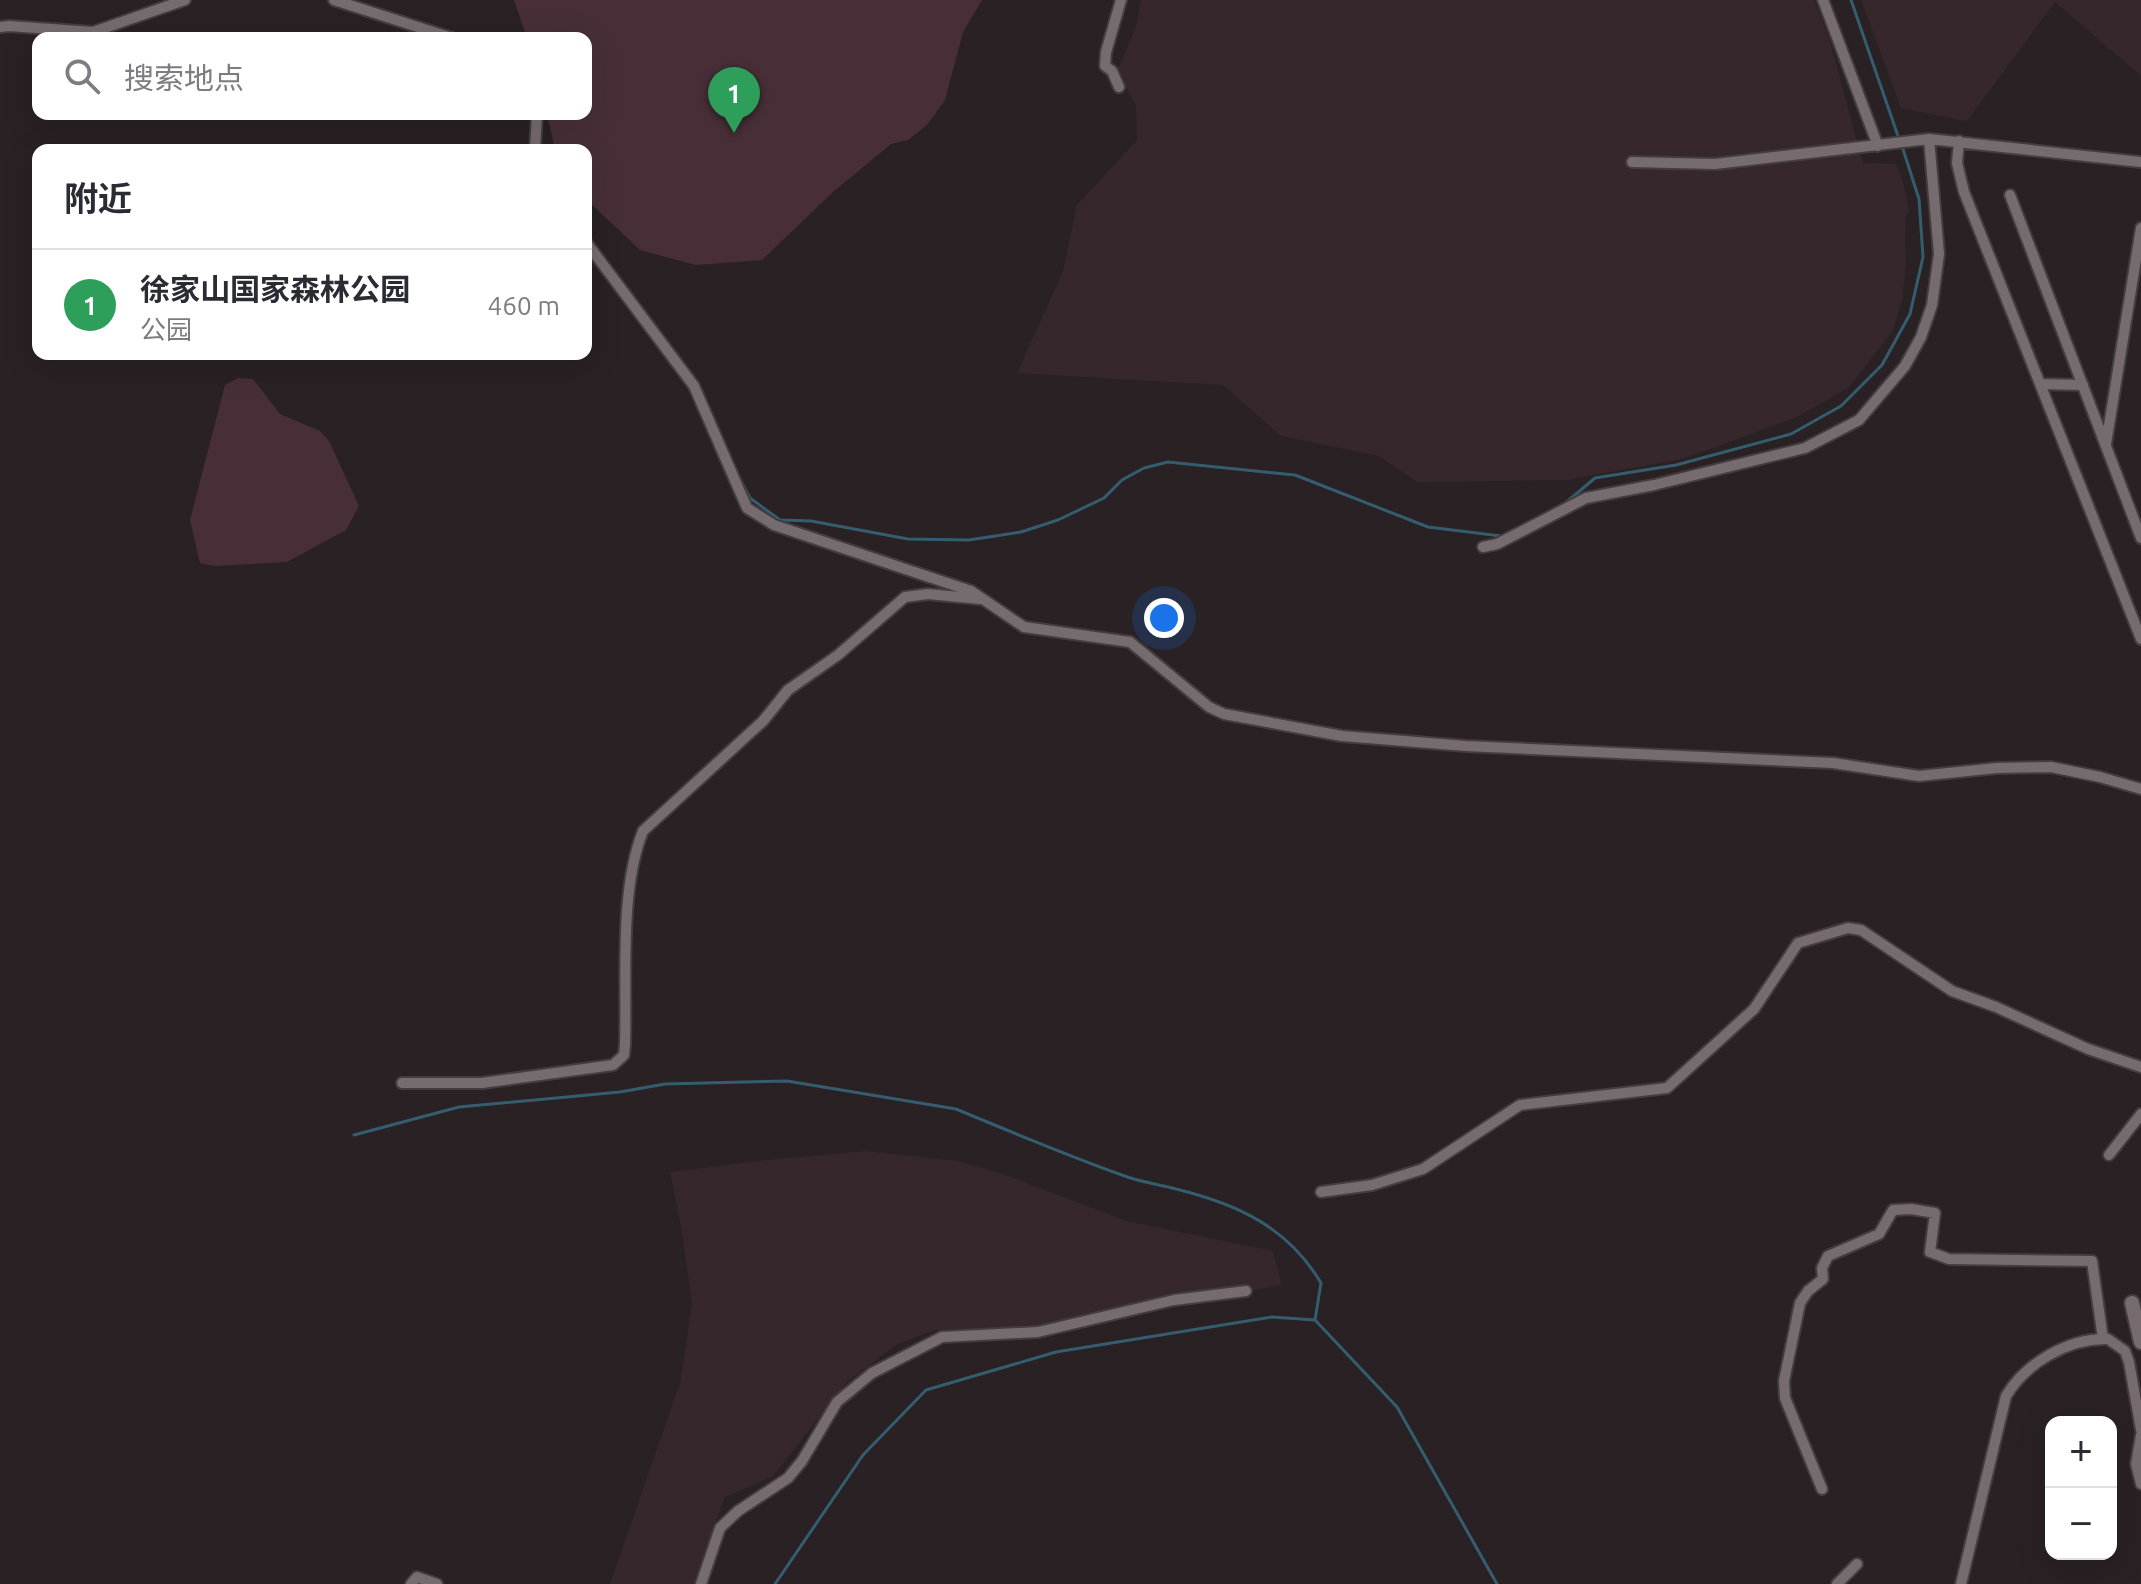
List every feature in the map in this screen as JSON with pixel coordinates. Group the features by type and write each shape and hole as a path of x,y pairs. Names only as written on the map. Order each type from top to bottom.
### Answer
{"street":[{"path":"0,27 93,32 185,0"},
{"path":"334,0 433,32"},
{"path":"1119,87 1112,71 1105,66 1121,0"},
{"path":"1823,0 1883,145"},
{"path":"535,144 537,120"},
{"path":"1483,547 1497,544 1586,498 1805,448 1859,420 1905,366 1921,337 1932,305 1939,254 1929,139"},
{"path":"1632,162 1715,164 1929,139 2141,162"},
{"path":"1959,141 1957,163 1964,192 2141,639"},
{"path":"2010,195 2141,538"},
{"path":"2106,446 2141,228"},
{"path":"592,250 694,386 747,508 774,525 971,591 1024,627 1130,642 1209,707 1224,714 1342,736 1466,746 1833,763 1919,776 1997,768 2051,767 2141,789"},
{"path":"2040,384 2083,385"},
{"path":"402,1083 482,1083 613,1065 624,1055 628,893 633,856 643,831 763,721 788,690 838,655 905,597 928,594 983,599"},
{"path":"1321,1192 1372,1185 1423,1169 1520,1105 1667,1088 1754,1009 1798,943 1848,928 1861,930 1952,991 1996,1007 2088,1049 2141,1067"},
{"path":"2109,1155 2141,1114"},
{"path":"1822,1489 1785,1398 1784,1381 1800,1303 1808,1291 1823,1279 1822,1268 1828,1256 1879,1234 1893,1210 1935,1213 1930,1252 1949,1259 2092,1261 2103,1339"},
{"path":"701,1584 720,1528 738,1511 788,1478 802,1461 837,1402 872,1373 942,1337 1038,1332 1174,1300 1246,1291"},
{"path":"2132,1303 2141,1342"},
{"path":"1961,1584 2006,1396 2015,1380 2047,1355 2103,1339 2115,1342 2125,1351 2141,1432 2136,1464 2141,1484"},
{"path":"1837,1584 1857,1564"},
{"path":"411,1584 417,1577 437,1584"}],"shaded area":[{"path":"514,0 982,0 963,32 945,100 927,125 908,140 891,144 833,192 762,260 696,265 640,250 592,205 592,144 554,144 548,120 592,120 592,32 525,32"},
{"path":"1141,0 1814,0 1829,38 1863,163 1896,164 1903,181 1909,211 1905,218 1906,263 1902,300 1893,331 1848,388 1795,418 1683,459 1566,480 1417,482 1379,456 1281,436 1223,385 1017,373 1063,271 1077,205 1137,140 1136,106 1117,71 1136,27"},
{"path":"1861,0 2141,0 2141,76 2055,2 1967,121 1901,108"},
{"path":"238,378 253,379 280,414 320,431 329,441 359,506 346,530 287,562 215,566 200,563 190,520 225,385"},
{"path":"866,1151 958,1161 1000,1173 1127,1221 1273,1251 1282,1285 1044,1327 935,1330 896,1345 848,1381 773,1476 725,1497 693,1584 610,1584 681,1380 692,1302 670,1172"}],"waterway":[{"path":"1851,0 1899,139"},
{"path":"1563,505 1595,478 1676,465 1791,434 1841,406 1882,365 1910,314 1923,257 1919,199 1902,146"},
{"path":"702,391 708,406"},
{"path":"740,479 750,498 780,520 811,521 908,539 969,540 1021,532 1058,520 1104,498 1122,480 1144,468 1168,462 1295,475 1428,527 1501,536 1531,521"},
{"path":"354,1135 459,1107 620,1092 665,1084 787,1081 956,1109 1135,1179 1220,1202 1259,1221 1293,1247 1321,1283 1315,1320"},
{"path":"775,1584 863,1455 926,1390 1056,1352 1272,1317 1315,1320 1397,1407 1497,1584"}],"place":[{"name":"徐家山国家森林公园","path":"734,133"}]}
